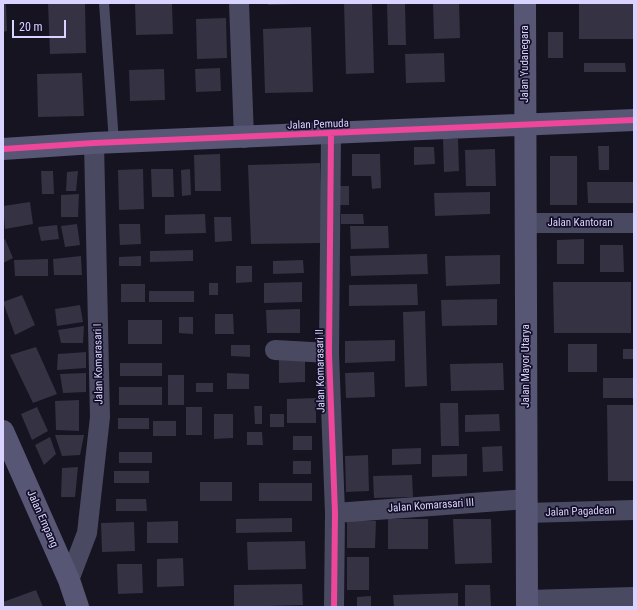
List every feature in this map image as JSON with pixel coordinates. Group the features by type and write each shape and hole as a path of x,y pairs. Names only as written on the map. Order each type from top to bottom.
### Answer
{"main road":[{"name":"Jalan Yudanegara","path":"524,125 525,3"},
{"name":"Jalan Pemuda","path":"3,149 104,143 634,120"},
{"name":"Jalan Mayor Utarya","path":"524,125 527,604"},
{"name":"Jalan Empang","path":"3,431 69,580 72,605"}],"street":[{"path":"239,3 244,138"},
{"name":"Jalan Komarasari II","path":"331,134 329,352 335,513 334,607"},
{"name":"Jalan Komarasari I","path":"69,580 87,533 100,417 104,143"},
{"name":"Jalan Kantoran","path":"525,223 634,223"},
{"path":"275,350 329,352"},
{"name":"Jalan Pagadean","path":"527,506 634,510"},
{"name":"Jalan Komarasari III","path":"335,513 527,506"},
{"path":"527,604 634,597"}],"lane":[{"path":"104,3 104,143"}],"building":[{"path":"3,3 6,3 7,31 3,32"},
{"path":"48,3 85,3 86,53 50,54"},
{"path":"135,3 172,3 173,34 136,35"},
{"path":"268,3 296,3 296,4 268,5"},
{"path":"344,3 372,3 374,73 346,74"},
{"path":"387,3 405,3 406,45 388,45"},
{"path":"433,3 459,3 460,38 434,39"},
{"path":"579,3 634,3 634,39 579,39"},
{"path":"226,18 227,58 197,59 196,19"},
{"path":"311,27 313,92 265,93 263,29"},
{"path":"548,32 563,32 563,58 548,58"},
{"path":"444,53 445,82 406,83 405,54"},
{"path":"584,63 625,63 626,72 584,72"},
{"path":"220,68 221,91 196,92 195,69"},
{"path":"164,69 165,100 130,101 129,70"},
{"path":"82,73 84,116 38,117 37,74"},
{"path":"443,139 458,139 459,171 444,172"},
{"path":"598,146 609,146 609,170 599,170"},
{"path":"414,147 434,147 435,164 414,165"},
{"path":"495,149 496,186 466,186 465,150"},
{"path":"220,154 221,191 195,191 194,155"},
{"path":"352,154 380,154 381,188 372,189 371,176 352,176"},
{"path":"550,156 577,156 577,205 550,205"},
{"path":"320,163 323,243 251,244 248,165"},
{"path":"143,169 144,209 119,210 118,170"},
{"path":"151,169 173,169 174,197 152,197"},
{"path":"190,169 191,195 182,196 181,170"},
{"path":"41,171 53,171 54,194 42,194"},
{"path":"78,171 76,191 66,191 67,172"},
{"path":"587,182 634,182 634,203 588,203"},
{"path":"338,186 349,186 349,205 338,205"},
{"path":"490,192 490,214 435,216 434,193"},
{"path":"79,194 78,217 61,217 61,195"},
{"path":"30,202 33,224 5,229 3,206"},
{"path":"205,214 206,233 165,234 165,215"},
{"path":"341,214 363,214 364,224 341,224"},
{"path":"214,217 231,217 232,241 215,242"},
{"path":"77,224 80,245 65,247 61,226"},
{"path":"119,224 140,224 141,244 120,245"},
{"path":"57,225 59,239 41,241 38,227"},
{"path":"350,226 388,226 389,248 351,249"},
{"path":"5,239 13,258 3,263 3,240"},
{"path":"584,239 584,264 557,264 557,240"},
{"path":"600,245 623,245 624,272 600,272"},
{"path":"193,250 193,261 150,262 150,251"},
{"path":"427,254 428,274 351,276 350,256"},
{"path":"500,255 500,284 446,286 445,256"},
{"path":"81,256 82,275 54,275 53,259"},
{"path":"141,256 141,266 119,266 119,257"},
{"path":"48,259 48,276 15,276 14,260"},
{"path":"303,260 304,273 273,274 273,261"},
{"path":"236,266 252,266 252,282 236,283"},
{"path":"302,282 302,302 264,303 264,283"},
{"path":"553,282 631,282 631,333 554,333"},
{"path":"209,283 218,283 218,295 209,295"},
{"path":"121,284 145,284 145,302 121,302"},
{"path":"417,284 418,305 349,306 349,285"},
{"path":"149,291 194,291 194,302 149,302"},
{"path":"22,295 35,325 15,335 3,302"},
{"path":"497,299 497,325 442,326 441,300"},
{"path":"80,305 83,322 57,326 55,309"},
{"path":"300,309 300,333 267,333 266,310"},
{"path":"425,311 427,386 405,387 403,312"},
{"path":"215,314 233,314 234,334 215,334"},
{"path":"179,317 193,317 193,334 179,333"},
{"path":"128,320 162,320 162,344 128,344"},
{"path":"84,326 83,343 61,343 58,330"},
{"path":"395,340 395,361 345,363 345,341"},
{"path":"568,344 597,344 597,372 568,372"},
{"path":"231,345 250,345 250,357 231,356"},
{"path":"36,347 57,394 33,403 10,355"},
{"path":"623,349 634,349 634,359 623,359"},
{"path":"86,352 86,368 57,370 58,354"},
{"path":"279,356 305,356 305,382 279,383"},
{"path":"120,363 162,363 162,376 120,376"},
{"path":"503,363 504,390 451,391 450,364"},
{"path":"374,372 375,397 346,398 345,373"},
{"path":"86,373 86,392 63,393 60,374"},
{"path":"227,373 249,374 249,389 227,389"},
{"path":"168,375 184,375 184,405 168,405"},
{"path":"603,378 634,378 634,398 603,398"},
{"path":"196,383 213,383 213,392 196,392"},
{"path":"119,387 162,387 162,405 119,405"},
{"path":"316,398 316,423 287,423 287,399"},
{"path":"79,400 79,431 56,430 55,401"},
{"path":"440,403 458,403 459,446 441,446"},
{"path":"607,405 634,405 634,481 608,481"},
{"path":"254,406 262,406 262,424 255,424"},
{"path":"37,407 48,431 32,440 21,414"},
{"path":"186,407 202,407 202,435 186,435"},
{"path":"214,414 233,414 233,438 214,439"},
{"path":"270,414 284,414 284,427 270,427"},
{"path":"499,414 500,431 465,432 465,415"},
{"path":"118,418 149,418 149,429 118,429"},
{"path":"153,421 176,421 176,436 153,436"},
{"path":"247,432 262,432 263,445 247,445"},
{"path":"55,435 84,435 80,455 62,456"},
{"path":"293,436 312,436 312,450 293,450"},
{"path":"50,437 56,454 44,465 35,445"},
{"path":"502,446 503,471 483,472 482,447"},
{"path":"421,448 421,464 392,465 392,449"},
{"path":"119,452 152,452 152,463 119,463"},
{"path":"467,454 467,476 432,477 432,455"},
{"path":"368,455 369,491 346,492 345,456"},
{"path":"293,461 311,461 311,474 293,474"},
{"path":"78,467 75,497 61,497 62,468"},
{"path":"114,471 149,471 149,483 114,483"},
{"path":"412,475 413,497 374,498 373,476"},
{"path":"200,482 232,482 232,501 200,501"},
{"path":"259,483 312,483 312,501 259,501"},
{"path":"116,499 146,499 147,511 116,511"},
{"path":"292,518 292,532 236,533 236,519"},
{"path":"388,519 428,519 428,549 388,549"},
{"path":"453,519 491,519 492,563 455,564"},
{"path":"347,520 376,521 375,548 347,548"},
{"path":"178,521 178,543 147,543 147,522"},
{"path":"134,522 135,551 102,552 101,523"},
{"path":"305,541 306,569 248,570 247,542"},
{"path":"347,557 369,557 369,590 347,590"},
{"path":"183,558 184,586 157,587 157,559"},
{"path":"117,564 142,564 143,593 118,594"},
{"path":"302,584 303,605 234,607 234,585"},
{"path":"465,585 490,585 491,607 465,607"},
{"path":"36,590 43,607 3,607 3,602"},
{"path":"458,593 458,607 394,607 393,595"},
{"path":"371,596 371,607 357,607 357,597"}],"cycle path":[{"path":"3,149 94,143 634,120"},
{"path":"331,134 329,353 335,513 334,607"}]}
